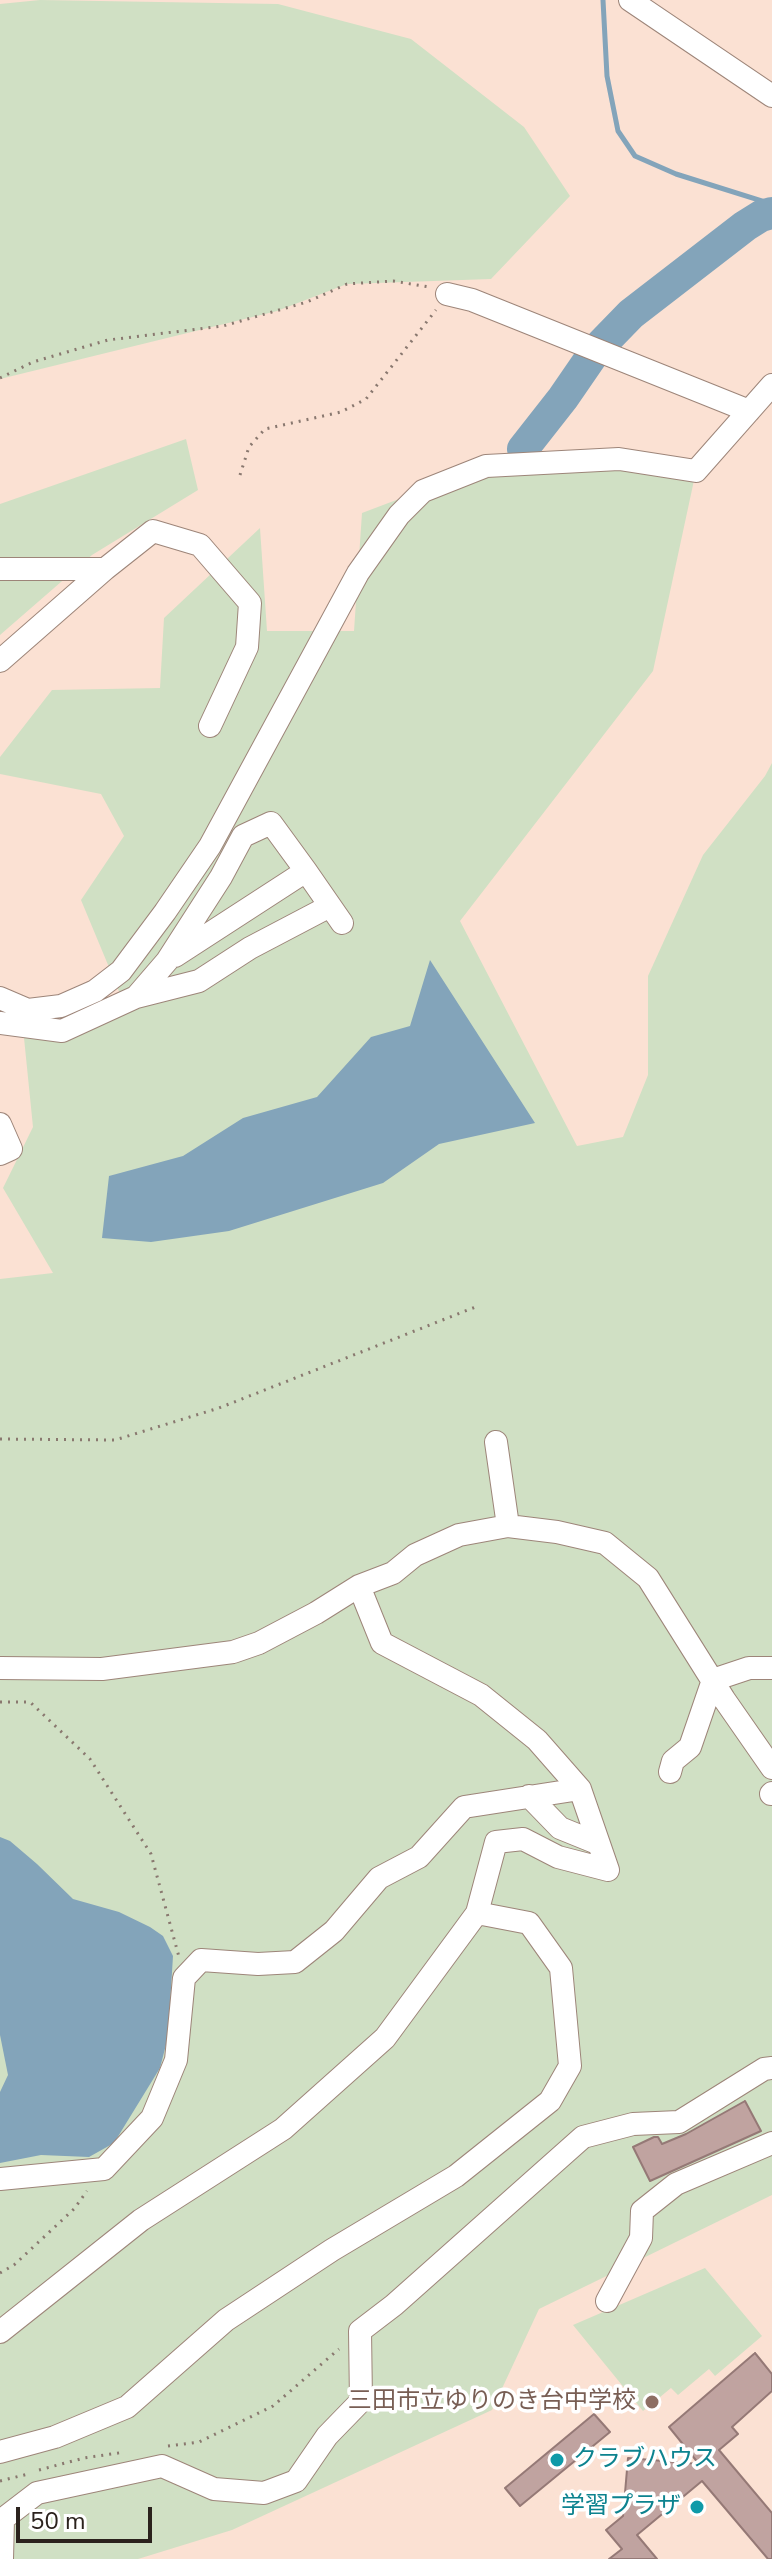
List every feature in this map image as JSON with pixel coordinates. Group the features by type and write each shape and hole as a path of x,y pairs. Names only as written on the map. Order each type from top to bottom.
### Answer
{"street":[{"path":"630,0 771,93"},
{"path":"447,294 472,300 749,411"},
{"path":"0,998 28,1010 61,1006 95,991 121,971 210,846 358,573 399,515 423,491 486,466 619,459 696,471 772,385"},
{"path":"0,661 153,531 200,545 250,603 247,647 210,726"},
{"path":"0,569 105,569"},
{"path":"0,1023 62,1031 136,997 199,981 250,948 336,914 271,823 243,836 221,877 167,961 136,997"},
{"path":"167,961 306,871"},
{"path":"221,877 241,911"},
{"path":"0,1124 11,1149 0,1154"},
{"path":"496,1442 508,1526"},
{"path":"0,1668 102,1669 233,1652 259,1643 359,1586 393,1573 415,1555 459,1535 508,1526 557,1532 605,1543 648,1578 772,1768"},
{"path":"0,2332 141,2220 283,2129 385,2038 477,1913 496,1842 523,1839 558,1857 608,1870 580,1789 537,1740 481,1695 382,1643 359,1586"},
{"path":"713,1680 749,1668 772,1668"},
{"path":"749,1668 772,1686"},
{"path":"670,1772 673,1761 690,1747 713,1680"},
{"path":"0,2179 104,2169 152,2118 176,2060 184,1978 201,1960 258,1964 295,1962 334,1931 379,1878 419,1857 464,1807 580,1789"},
{"path":"529,1796 560,1828 597,1843"},
{"path":"0,2452 55,2437 127,2407 226,2320 332,2250 456,2176 550,2101 570,2066 561,1968 529,1923 477,1913"},
{"path":"2,2559 3,2519 37,2493 162,2466 214,2489 264,2493 296,2481 327,2436 361,2401 360,2331 394,2305 583,2137 633,2124 679,2122 764,2069 772,2068"},
{"path":"607,2301 641,2238 642,2211 676,2184 772,2143"}],"path":[{"path":"0,378 33,362 108,340 223,326 307,302 347,284 393,281 429,287 447,294 404,354 366,399 341,412 265,429 249,447 240,475"},
{"path":"0,1439 115,1440 219,1408 478,1306"},
{"path":"0,1702 30,1702 90,1759 151,1854 184,1978"},
{"path":"0,2273 14,2265 74,2209 104,2169"},
{"path":"156,2448 199,2442 273,2406 360,2331"},
{"path":"0,2481 84,2458 127,2452"}],"green space":[{"path":"40,0 278,4 411,39 524,127 570,196 491,279 347,284 277,311 0,379 0,4"},
{"path":"186,439 198,490 92,555 0,635 0,504"},
{"path":"486,466 696,471 653,671 460,921 577,1146 623,1137 648,1075 648,976 703,855 772,763 772,2195 539,2309 492,2410 232,2530 138,2559 0,2559 0,1279 53,1273 3,1188 33,1127 23,1028 126,1008 81,900 124,836 101,794 0,774 0,757 52,690 160,688 164,618 260,528 267,631 354,631 362,513"},
{"path":"705,2268 762,2336 715,2376 709,2369 678,2395 671,2388 643,2411 573,2325"}],"water":[{"path":"430,960 535,1123 439,1144 383,1183 229,1231 151,1242 102,1238 109,1176 183,1156 243,1118 317,1097 371,1037 410,1026"},
{"path":"0,1837 10,1841 73,1899 119,1912 150,1927 163,1936 173,1956 168,2037 160,2068 114,2143 89,2157 41,2155 0,2163 0,2092 8,2075 0,2035"}],"building":[{"path":"745,2101 761,2131 650,2181 633,2147 654,2137 658,2137 662,2144"},
{"path":"755,2353 772,2374 772,2391 732,2427 738,2434 719,2450 772,2513 772,2559 768,2559 702,2481 637,2535 657,2559 609,2559 622,2549 606,2530 623,2516 628,2458 699,2464 669,2427"},
{"name":"クラブハウス","path":"594,2414 610,2432 520,2506 505,2488"}],"waterway":[{"path":"603,0 607,76 618,131 635,156 676,174 772,204"},
{"path":"523,449 596,350 631,314 745,226 772,213"}],"place":[{"name":"三田市立ゆりのき台中学校","path":"652,2402"},
{"name":"クラブハウス","path":"557,2460"},
{"name":"学習プラザ","path":"697,2507"}]}
